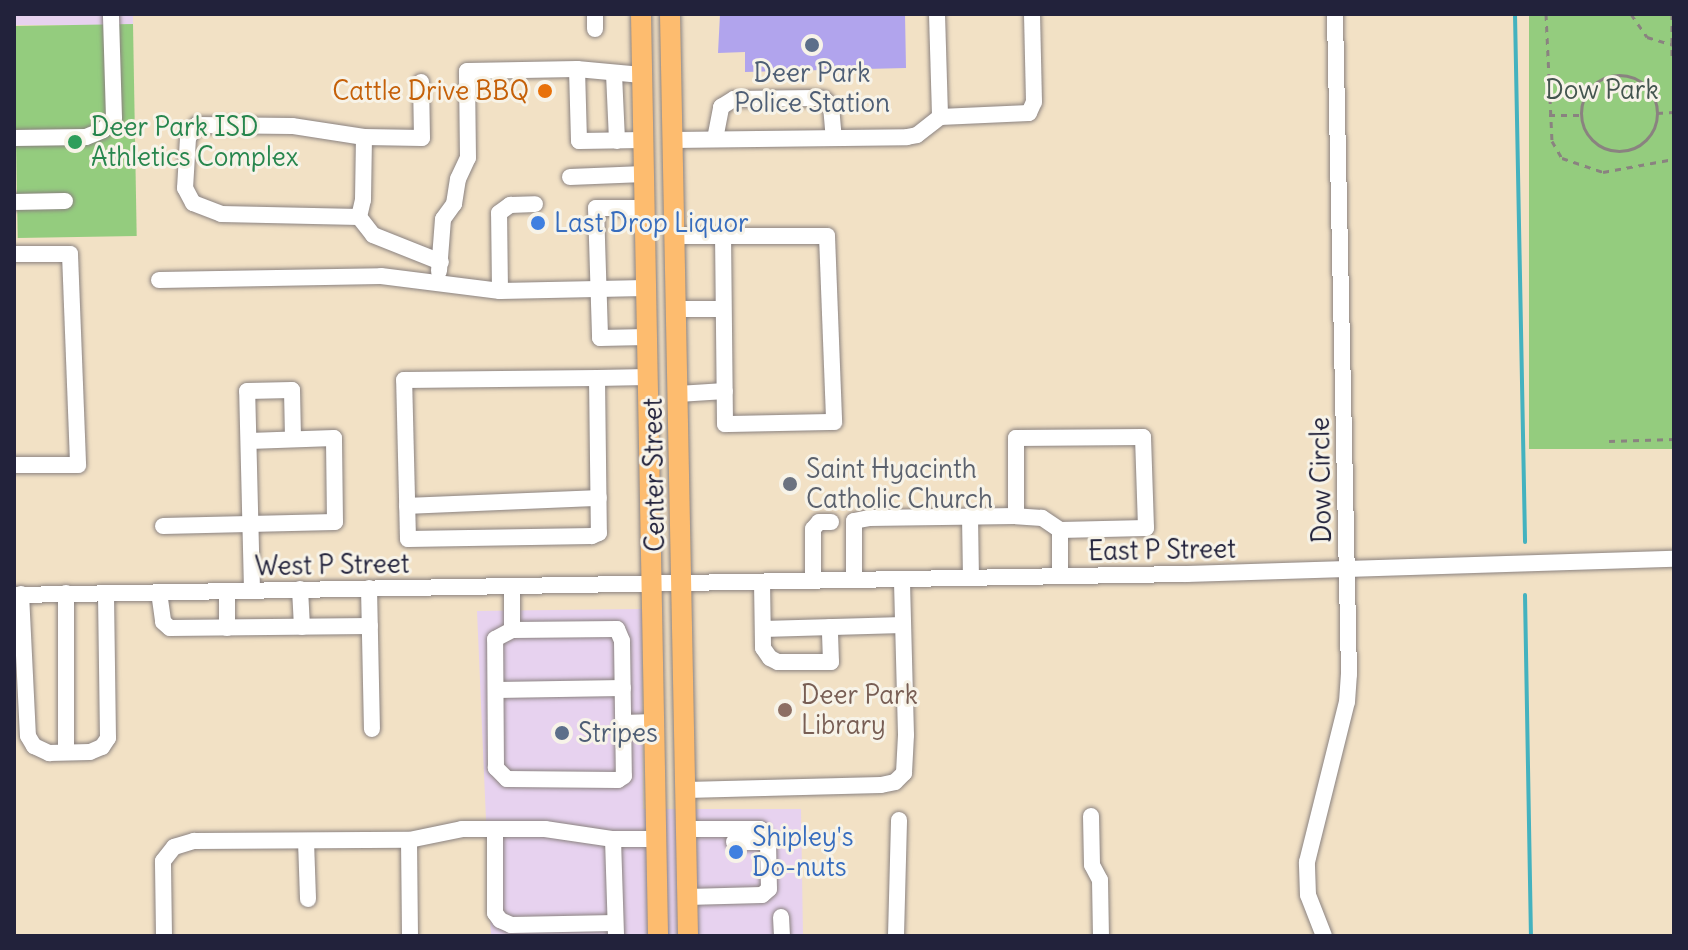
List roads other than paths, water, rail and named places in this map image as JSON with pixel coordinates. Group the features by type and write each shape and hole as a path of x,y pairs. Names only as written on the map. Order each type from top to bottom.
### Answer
{"main road":[{"name":"Center Street","path":"641,14 658,936"},
{"name":"Center Street","path":"670,14 688,936"},
{"path":"642,78 672,81"},
{"path":"643,140 673,140"},
{"path":"646,288 677,287"},
{"path":"648,384 678,392"}],"street":[{"path":"14,138 86,137 103,130 114,118 111,14"},
{"path":"937,14 940,117"},
{"path":"673,140 917,135 940,117 1025,114 1032,110 1032,14"},
{"name":"Dow Circle","path":"1324,936 1308,895 1307,862 1347,702 1349,674 1335,14"},
{"path":"436,283 441,262 443,219 454,204 458,179 468,158 467,71 577,69 642,78"},
{"path":"577,69 579,141 643,140"},
{"path":"614,74 617,141"},
{"path":"359,217 221,214 193,203 185,188 188,138 197,125 292,126 364,137 422,138 421,82"},
{"path":"715,139 721,107 734,99 815,98 824,99 831,106 834,138"},
{"path":"359,217 363,200 364,137"},
{"path":"570,177 644,174"},
{"path":"14,202 65,201"},
{"path":"500,291 499,213 510,205 535,204"},
{"path":"645,208 596,208 600,338 647,337"},
{"path":"359,217 373,235 441,262"},
{"path":"675,236 723,236 827,236 834,422 725,424 723,236"},
{"path":"14,254 70,254 78,465 14,465"},
{"path":"159,280 381,276 500,291 646,288"},
{"path":"677,309 723,309"},
{"path":"597,378 601,528 592,536 408,539 404,380 597,378 648,384"},
{"path":"252,590 247,391 292,390 293,439"},
{"path":"678,392 725,391"},
{"path":"854,580 851,522 1016,516 1042,518 1060,530 1146,528 1143,437 1016,438 1016,516"},
{"path":"163,526 335,522 334,438 249,441"},
{"path":"407,506 599,498"},
{"path":"970,516 971,578"},
{"path":"813,581 813,529 819,522 831,522"},
{"path":"1060,530 1060,576"},
{"name":"East P Street","path":"652,584 1674,559"},
{"path":"686,790 881,785 895,782 904,773 905,747 902,579"},
{"path":"762,582 763,648 770,658 778,662 831,662 830,627"},
{"name":"West P Street","path":"18,594 652,584"},
{"path":"512,586 512,630"},
{"path":"369,588 372,729"},
{"path":"300,589 302,627"},
{"path":"227,591 227,628"},
{"path":"159,592 163,622 170,628 370,626"},
{"path":"66,593 66,752"},
{"path":"18,594 28,736 34,746 49,753 90,752 102,747 108,738 106,593"},
{"path":"763,629 903,625"},
{"path":"617,629 622,641 624,776 618,780 507,779 496,768 495,639 512,630 617,629"},
{"path":"496,690 623,688"},
{"path":"623,723 654,722"},
{"path":"1091,816 1092,865 1100,880 1101,936"},
{"path":"896,936 899,820"},
{"path":"686,829 753,827 765,833 768,842 767,893 687,897"},
{"path":"715,828 717,839 768,842"},
{"path":"164,936 163,861 174,847 194,841 409,840 462,829 545,829 613,839 656,839"},
{"path":"495,829 495,913 511,925 615,930 613,839"},
{"path":"409,840 410,936"},
{"path":"306,841 308,899"},
{"path":"781,917 782,936"}],"waterway":[{"path":"1515,14 1525,542"},
{"path":"1525,595 1531,936"}],"place":[{"name":"Deer Park Police Station","path":"812,45"},
{"name":"Cattle Drive BBQ","path":"545,91"},
{"name":"Deer Park ISD Athletics Complex","path":"75,142"},
{"name":"Last Drop Liquor","path":"538,223"},
{"name":"Saint Hyacinth Catholic Church","path":"790,484"},
{"name":"Deer Park Library","path":"785,710"},
{"name":"Stripes","path":"562,733"},
{"name":"Shipley's Do-nuts","path":"736,852"}],"park label":[{"name":"Dow Park","path":"1602,90"}]}
